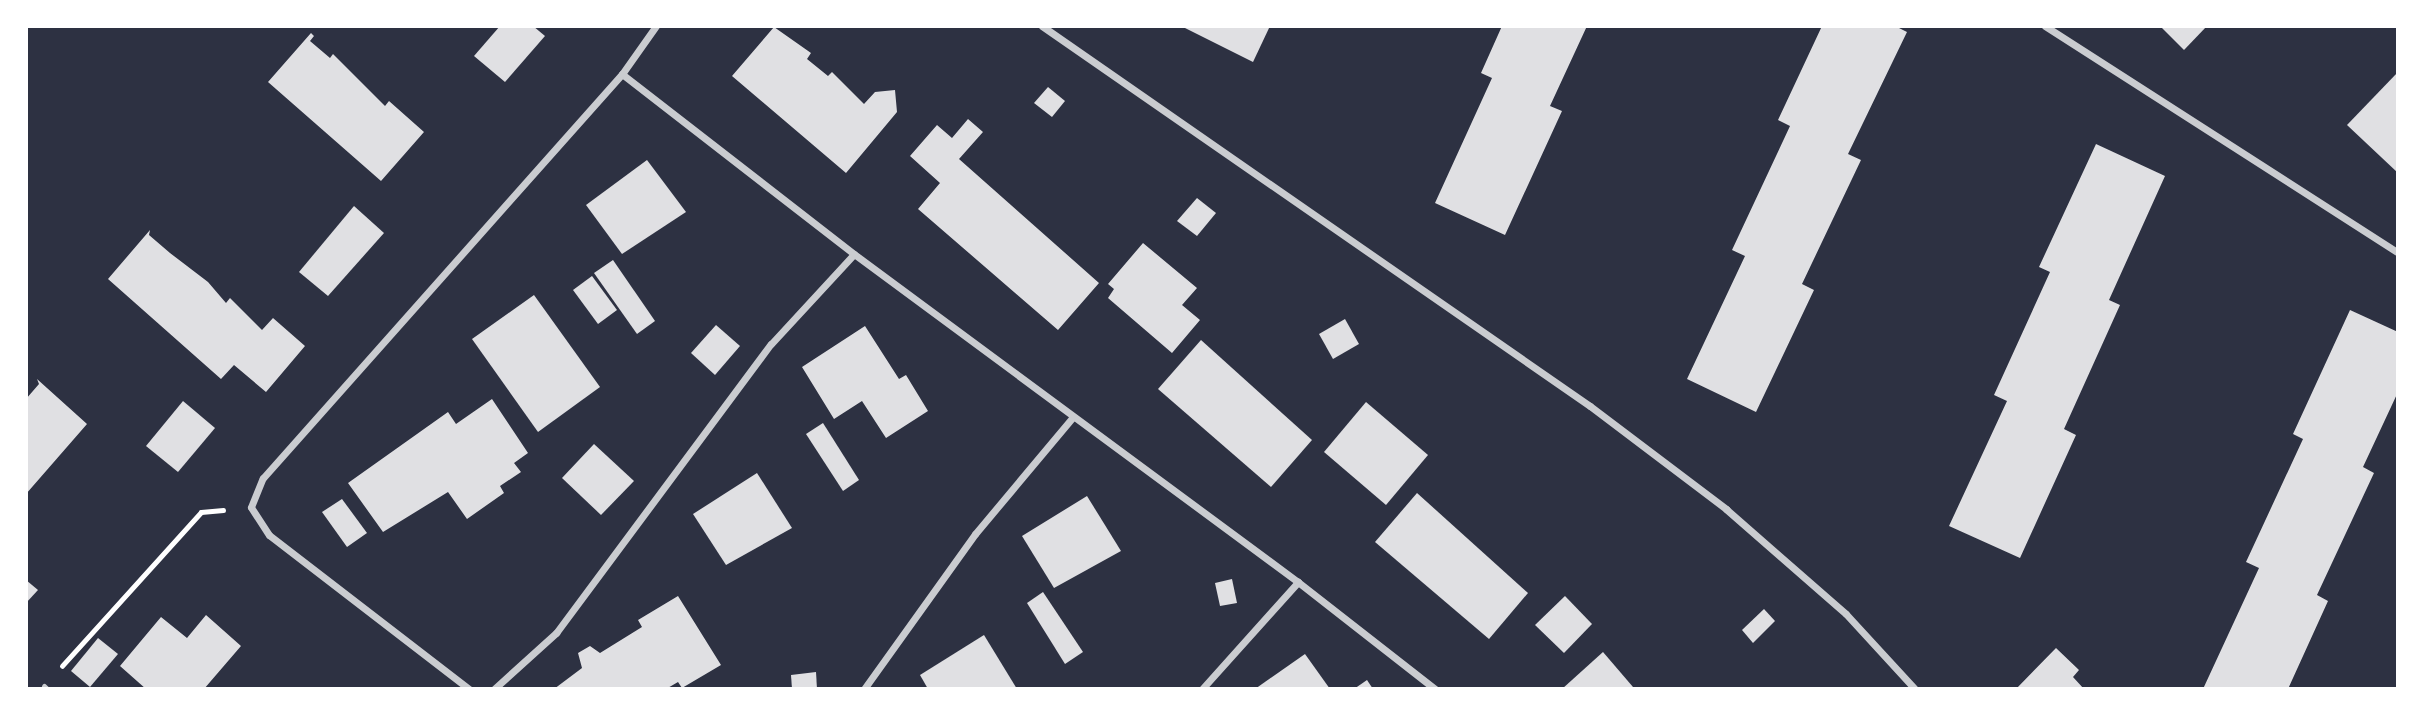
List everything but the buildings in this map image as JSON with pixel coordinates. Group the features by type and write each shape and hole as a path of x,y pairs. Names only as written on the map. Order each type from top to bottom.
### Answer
{"street":[{"path":"469,689 269,534 251,507 263,478 622,74 656,26"},
{"path":"1042,26 1590,406 1716,501 1846,614 1914,689"},
{"path":"2045,26 2398,253"},
{"path":"622,74 854,254 1072,418 1298,582 1435,689"},
{"path":"494,689 556,633 771,344 854,254"},
{"path":"863,689 975,534 1072,418"},
{"path":"1202,689 1298,582"}],"path":[{"path":"46,688 201,512 251,507"}]}
